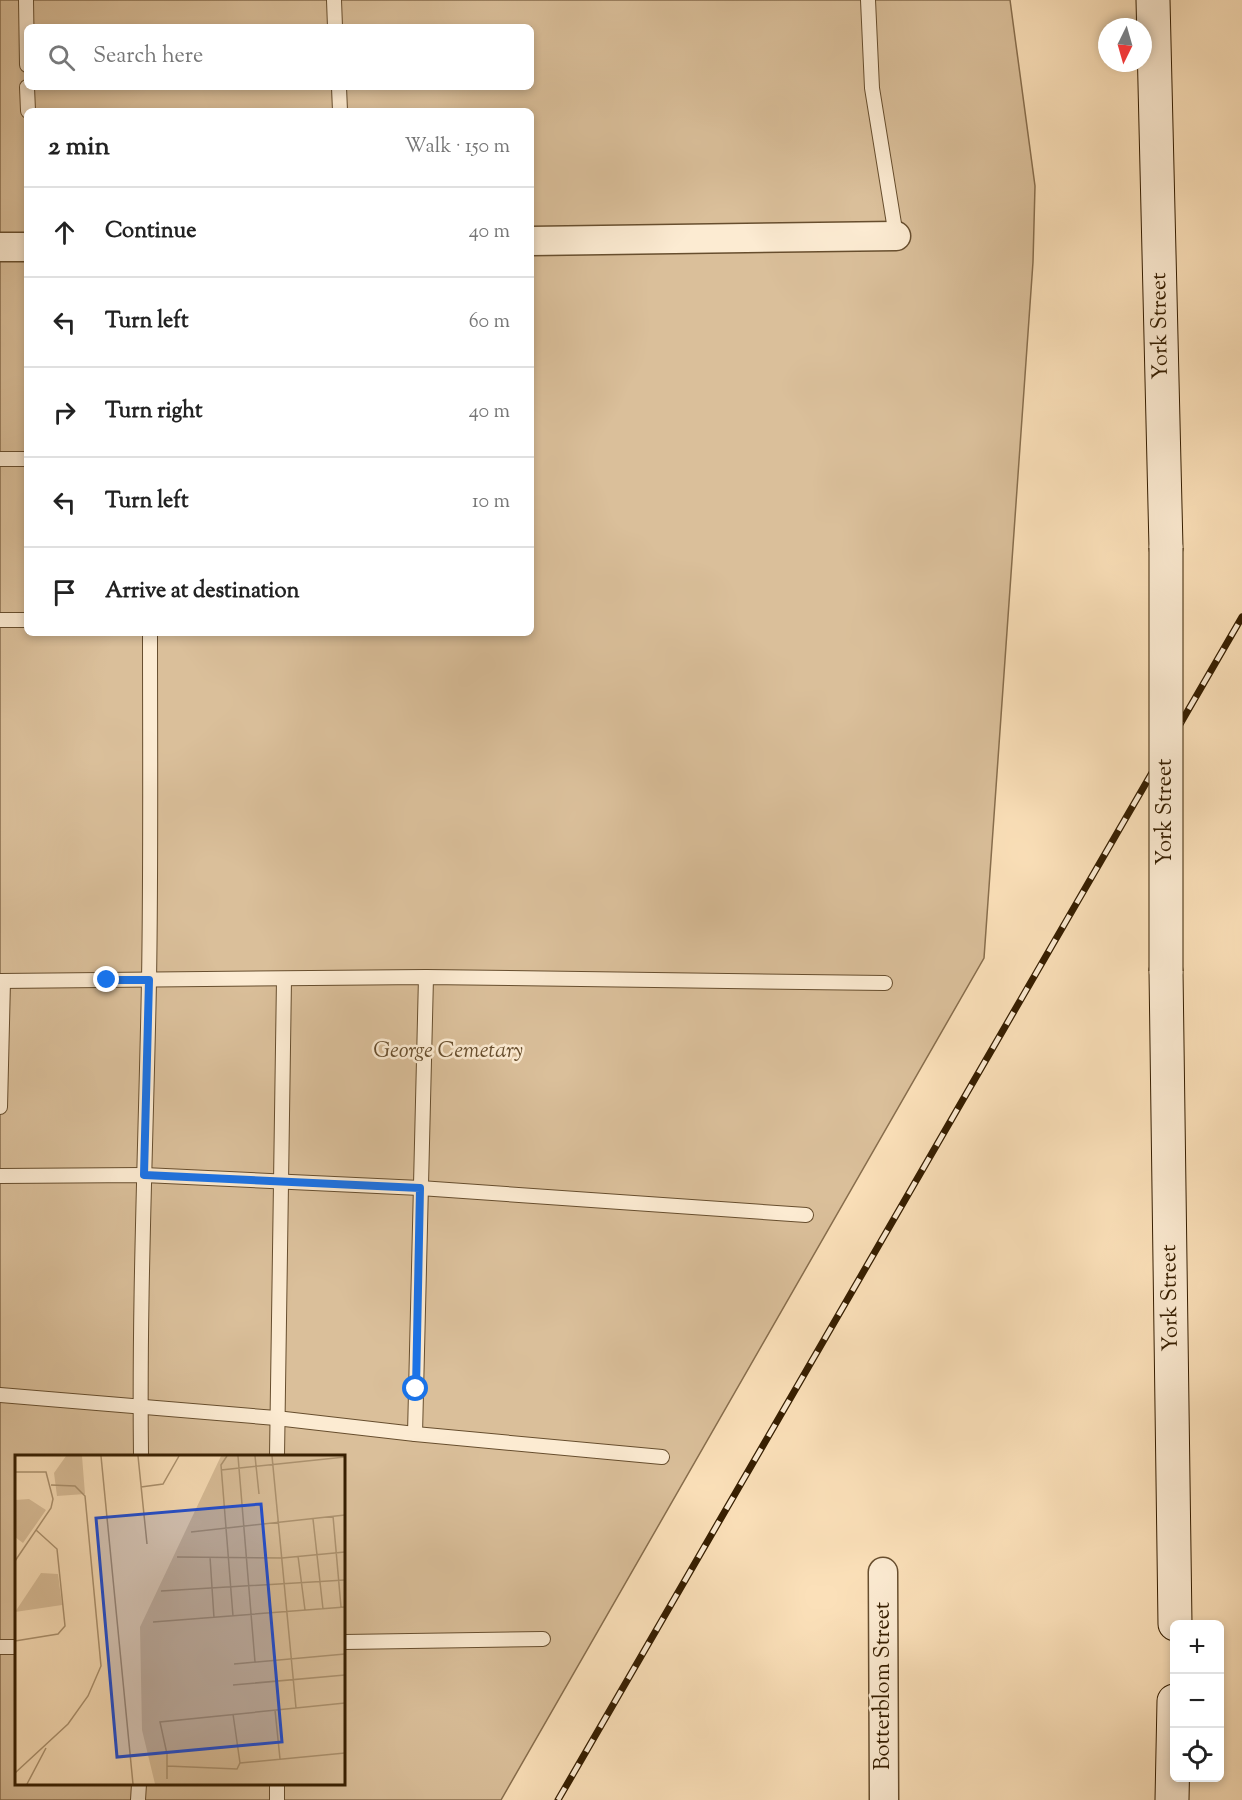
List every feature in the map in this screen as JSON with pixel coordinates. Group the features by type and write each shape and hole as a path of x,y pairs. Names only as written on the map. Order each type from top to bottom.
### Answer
{"main road":[{"name":"York Street","path":"1153,0 1166,548 1166,971 1175,1620"},
{"path":"1172,1800 1173,1728"}],"street":[{"path":"534,241 896,236"},
{"path":"0,248 24,247"},
{"name":"Botterblom Street","path":"883,1572 884,1800"}],"lane":[{"path":"26,0 26,24"},
{"path":"334,0 335,24"},
{"path":"868,0 872,88 896,236"},
{"path":"27,90 28,108"},
{"path":"339,90 340,108"},
{"path":"0,459 24,459"},
{"path":"0,620 24,620"},
{"path":"141,1455 149,980 150,636"},
{"path":"415,1434 426,977"},
{"path":"0,1107 1,981 426,977 885,983"},
{"path":"277,1455 284,979"},
{"path":"0,1176 144,1175 280,1181 420,1188 806,1215"},
{"path":"0,1395 276,1419 663,1457"},
{"path":"345,1642 543,1639"},
{"path":"138,1800 139,1785"}],"green space":[{"name":"George Cemetary","path":"0,0 1010,0 1035,186 1033,262 984,958 501,1800 0,1800"}],"railway":[{"path":"558,1800 1242,617"}],"route":[{"path":"107,980 149,980 144,1175 420,1188 416,1389"}]}
